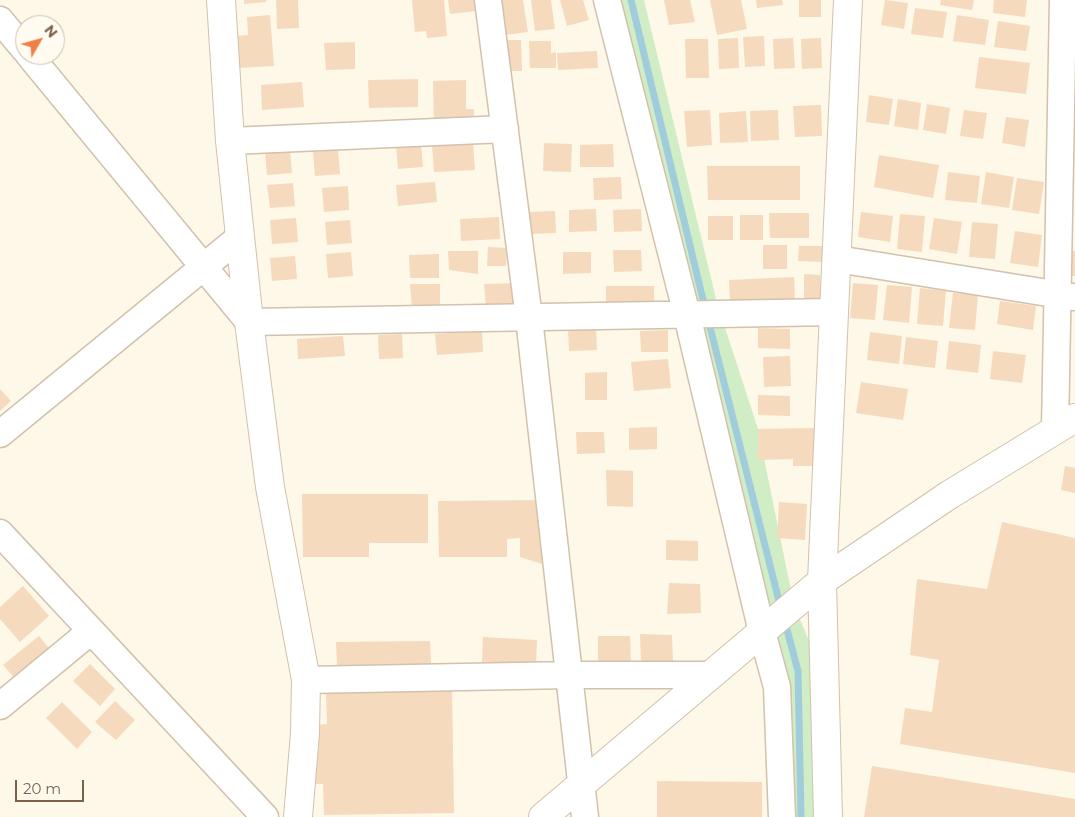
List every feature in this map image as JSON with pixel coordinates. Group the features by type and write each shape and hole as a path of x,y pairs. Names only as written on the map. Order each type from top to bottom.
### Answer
{"street":[{"path":"221,0 230,141 249,322 270,487 306,680 305,733 298,817"},
{"path":"488,0 529,318 585,817"},
{"path":"608,0 777,687 782,817"},
{"path":"828,817 822,581 848,0"},
{"path":"543,817 822,581 949,495 1065,424 1066,296 1063,0"},
{"path":"0,20 15,38"},
{"path":"37,65 249,322"},
{"path":"230,141 505,129"},
{"path":"0,434 240,237"},
{"path":"837,259 1066,296"},
{"path":"249,322 834,312"},
{"path":"0,532 264,817"},
{"path":"0,706 91,631"},
{"path":"306,680 568,675 711,675"}],"green space":[{"path":"609,0 644,0 717,303 758,429 794,605 812,648 826,817 782,817 777,687"}],"building":[{"path":"244,0 266,0 266,2 244,4"},
{"path":"276,0 298,0 299,28 277,29"},
{"path":"412,0 444,0 447,36 427,38 426,31 415,32"},
{"path":"448,0 475,0 477,11 450,14"},
{"path":"500,0 523,0 528,32 505,35"},
{"path":"531,0 551,0 555,29 535,31"},
{"path":"560,0 583,0 589,20 567,26"},
{"path":"664,0 690,0 695,22 669,25"},
{"path":"710,0 741,0 747,29 717,35"},
{"path":"756,0 782,0 783,5 757,8"},
{"path":"799,0 821,0 821,17 799,17"},
{"path":"885,0 908,3 904,29 881,25"},
{"path":"941,0 974,0 972,10 940,5"},
{"path":"994,0 1027,0 1025,17 993,13"},
{"path":"915,8 947,12 943,38 911,34"},
{"path":"270,15 274,66 238,68 235,36 248,35 247,17"},
{"path":"957,15 989,20 985,45 953,41"},
{"path":"998,21 1030,26 1026,51 994,47"},
{"path":"764,36 765,66 745,67 743,37"},
{"path":"738,38 739,68 719,69 718,39"},
{"path":"793,38 795,68 774,69 773,39"},
{"path":"821,38 822,68 802,69 801,39"},
{"path":"685,39 708,39 709,78 686,78"},
{"path":"506,40 521,40 522,71 507,71"},
{"path":"529,41 551,41 551,53 556,52 556,68 530,68"},
{"path":"355,42 355,69 326,70 324,43"},
{"path":"597,51 598,68 558,70 557,53"},
{"path":"979,57 1030,63 1026,94 975,88"},
{"path":"418,79 418,107 369,108 368,80"},
{"path":"466,80 466,109 474,109 474,127 434,127 433,81"},
{"path":"302,82 304,107 262,110 261,85"},
{"path":"869,95 893,99 889,125 866,122"},
{"path":"898,99 921,103 918,130 894,126"},
{"path":"927,104 950,108 946,134 923,130"},
{"path":"821,105 822,136 795,137 793,106"},
{"path":"710,110 712,145 687,147 684,111"},
{"path":"778,110 779,140 751,141 750,111"},
{"path":"964,110 987,113 983,139 960,136"},
{"path":"746,111 748,142 720,143 719,113"},
{"path":"1006,117 1029,120 1025,147 1002,143"},
{"path":"421,143 423,167 398,169 396,145"},
{"path":"473,143 475,170 434,172 432,145"},
{"path":"544,143 572,144 571,172 543,171"},
{"path":"613,144 614,167 580,167 580,145"},
{"path":"290,150 292,173 267,175 265,152"},
{"path":"338,150 340,174 315,176 313,152"},
{"path":"879,155 939,165 933,198 874,187"},
{"path":"707,166 800,166 800,200 708,200"},
{"path":"948,172 980,176 977,203 945,200"},
{"path":"986,172 1014,177 1009,208 981,204"},
{"path":"621,177 622,199 594,200 593,178"},
{"path":"1017,178 1044,182 1039,214 1012,210"},
{"path":"435,182 437,202 398,206 396,185"},
{"path":"293,183 295,206 270,208 267,185"},
{"path":"348,186 349,210 324,212 322,188"},
{"path":"596,209 597,231 569,232 569,210"},
{"path":"641,209 642,231 614,232 613,210"},
{"path":"555,211 556,233 528,234 527,212"},
{"path":"861,212 893,216 890,242 858,237"},
{"path":"769,213 809,213 809,238 770,238"},
{"path":"900,214 925,216 922,252 897,249"},
{"path":"740,215 763,215 763,240 740,240"},
{"path":"708,216 733,216 733,240 708,240"},
{"path":"499,217 500,239 461,241 460,219"},
{"path":"296,218 298,242 272,244 270,220"},
{"path":"934,218 962,222 957,254 929,249"},
{"path":"350,220 352,243 327,245 325,222"},
{"path":"972,222 998,224 995,259 969,257"},
{"path":"1015,231 1042,235 1038,267 1010,263"},
{"path":"763,245 787,245 787,269 763,269"},
{"path":"799,246 823,246 823,262 798,261"},
{"path":"488,247 507,248 506,266 487,266"},
{"path":"613,250 641,250 642,271 614,272"},
{"path":"1071,250 1075,251 1075,276 1068,276"},
{"path":"448,251 478,251 478,274 449,270"},
{"path":"351,252 353,276 328,278 326,254"},
{"path":"563,252 591,252 591,273 563,274"},
{"path":"439,254 439,278 410,278 409,255"},
{"path":"295,256 297,279 272,281 270,258"},
{"path":"804,274 820,275 820,299 804,299"},
{"path":"794,277 795,300 730,303 729,280"},
{"path":"515,283 515,307 486,308 484,284"},
{"path":"853,283 878,285 875,320 850,318"},
{"path":"410,284 440,284 440,308 412,308"},
{"path":"887,285 912,287 909,323 883,320"},
{"path":"606,286 654,286 654,306 606,306"},
{"path":"920,288 946,291 943,326 917,324"},
{"path":"953,293 978,295 975,330 949,328"},
{"path":"1000,301 1036,306 1033,330 997,324"},
{"path":"596,328 597,350 569,351 568,329"},
{"path":"758,328 790,329 790,349 758,348"},
{"path":"668,330 668,352 641,352 640,331"},
{"path":"482,331 483,352 437,355 435,334"},
{"path":"870,332 902,336 899,364 867,360"},
{"path":"402,334 403,358 379,359 378,335"},
{"path":"343,336 345,356 298,359 297,339"},
{"path":"906,337 938,341 935,368 903,364"},
{"path":"949,341 981,345 978,373 946,369"},
{"path":"993,351 1026,355 1022,383 990,379"},
{"path":"790,356 791,386 764,387 763,357"},
{"path":"668,359 671,388 634,391 631,362"},
{"path":"607,372 607,400 585,400 585,373"},
{"path":"861,382 908,389 903,420 856,413"},
{"path":"0,389 11,401 0,411"},
{"path":"758,395 790,396 790,416 758,415"},
{"path":"657,427 657,449 629,450 629,428"},
{"path":"814,428 815,466 793,466 793,459 758,460 758,429"},
{"path":"576,432 604,432 605,453 577,454"},
{"path":"1065,466 1075,468 1075,493 1061,490"},
{"path":"606,470 633,471 633,507 607,506"},
{"path":"302,494 428,494 428,543 369,543 369,557 303,557"},
{"path":"541,500 542,564 520,557 520,538 507,539 507,557 439,557 438,501"},
{"path":"779,502 807,504 805,540 777,538"},
{"path":"1002,522 1075,538 1075,773 900,744 905,708 932,712 939,660 910,655 917,579 987,589"},
{"path":"666,540 698,541 698,561 666,560"},
{"path":"669,583 700,584 701,613 667,614"},
{"path":"23,586 49,616 20,642 0,619 0,607"},
{"path":"640,634 672,635 673,661 641,663"},
{"path":"39,636 52,652 17,681 3,665"},
{"path":"598,636 630,636 631,661 598,663"},
{"path":"483,637 537,640 536,665 482,662"},
{"path":"430,641 431,664 337,665 336,642"},
{"path":"90,664 115,689 100,706 73,681"},
{"path":"452,687 454,813 324,815 323,784 314,784 313,725 327,724 326,689"},
{"path":"115,701 135,720 116,740 95,722"},
{"path":"62,702 92,732 77,749 46,718"},
{"path":"872,766 1075,799 1075,817 864,817"},
{"path":"657,781 762,782 762,817 657,817"}],"waterway":[{"path":"631,0 705,308"},
{"path":"708,319 781,609"},
{"path":"785,622 798,671 801,817"}]}
